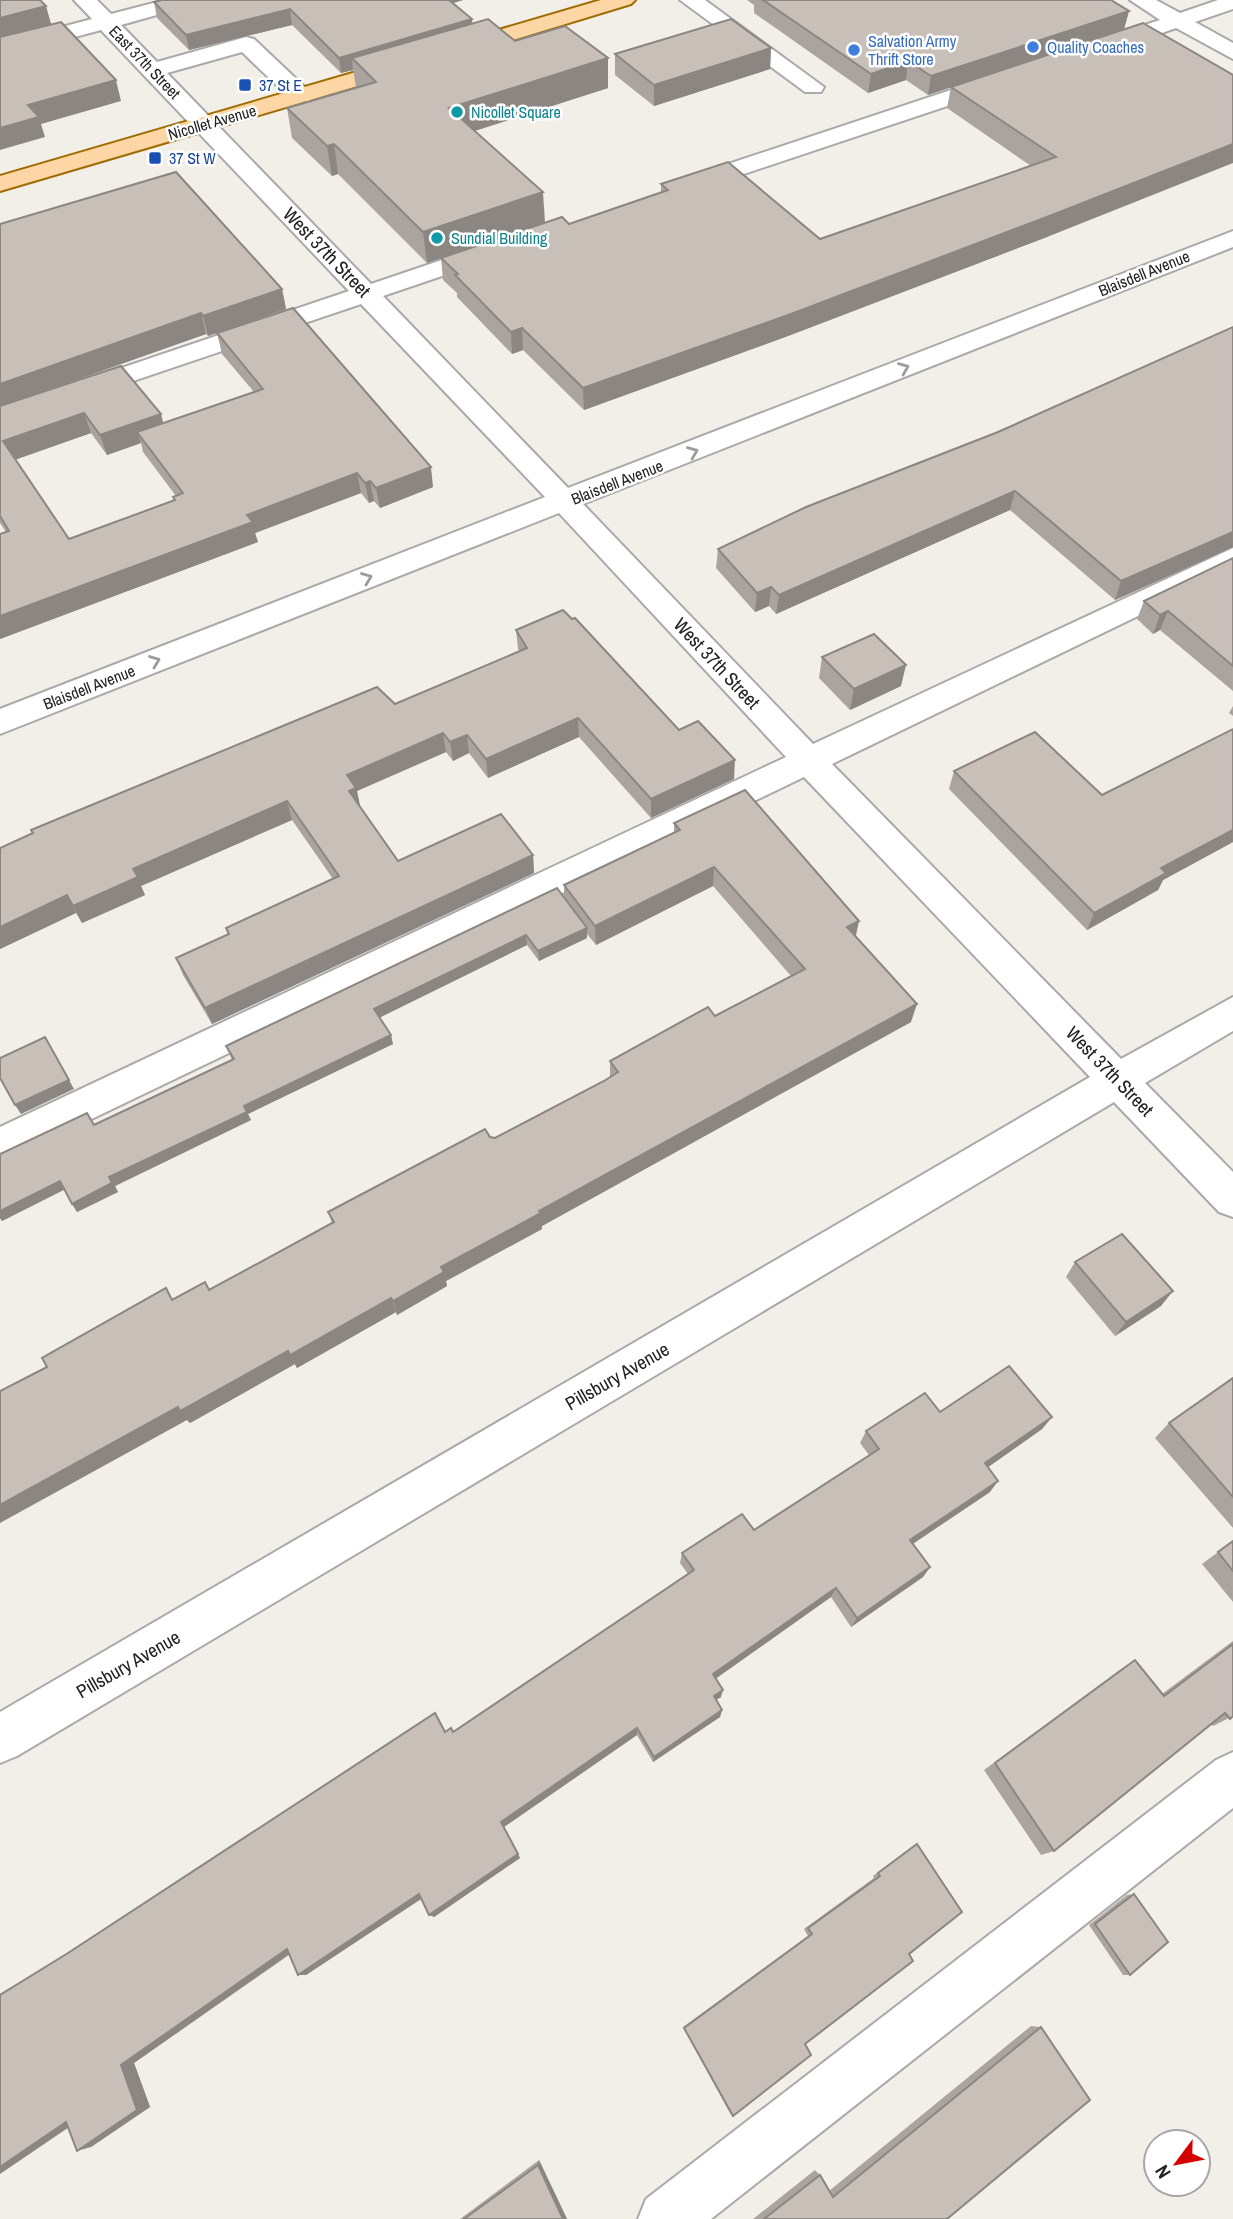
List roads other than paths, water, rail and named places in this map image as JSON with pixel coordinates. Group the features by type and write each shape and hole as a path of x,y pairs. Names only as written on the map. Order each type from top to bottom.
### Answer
{"main road":[{"name":"Nicollet Avenue","path":"0,184 624,0"}],"street":[{"name":"East 37th Street","path":"85,0 205,124"},
{"path":"0,50 189,0"},
{"path":"691,0 813,87"},
{"path":"1141,0 1233,52"},
{"path":"1080,54 1233,2"},
{"path":"153,70 246,44 301,96"},
{"path":"663,194 1028,71"},
{"name":"West 37th Street","path":"205,124 809,761 1233,1199"},
{"name":"Blaisdell Avenue","path":"0,722 1233,238"},
{"path":"0,418 519,242"},
{"path":"0,1146 1233,558"},
{"name":"Pillsbury Avenue","path":"0,1739 1233,1012"},
{"path":"666,2219 1233,1777"}],"place":[{"name":"Quality Coaches","path":"1033,47"},
{"name":"Salvation Army Thrift Store","path":"854,50"},
{"name":"37 St E","path":"245,85"},
{"name":"Nicollet Square","path":"457,112"},
{"name":"37 St W","path":"155,158"},
{"name":"Sundial Building","path":"437,238"}]}
